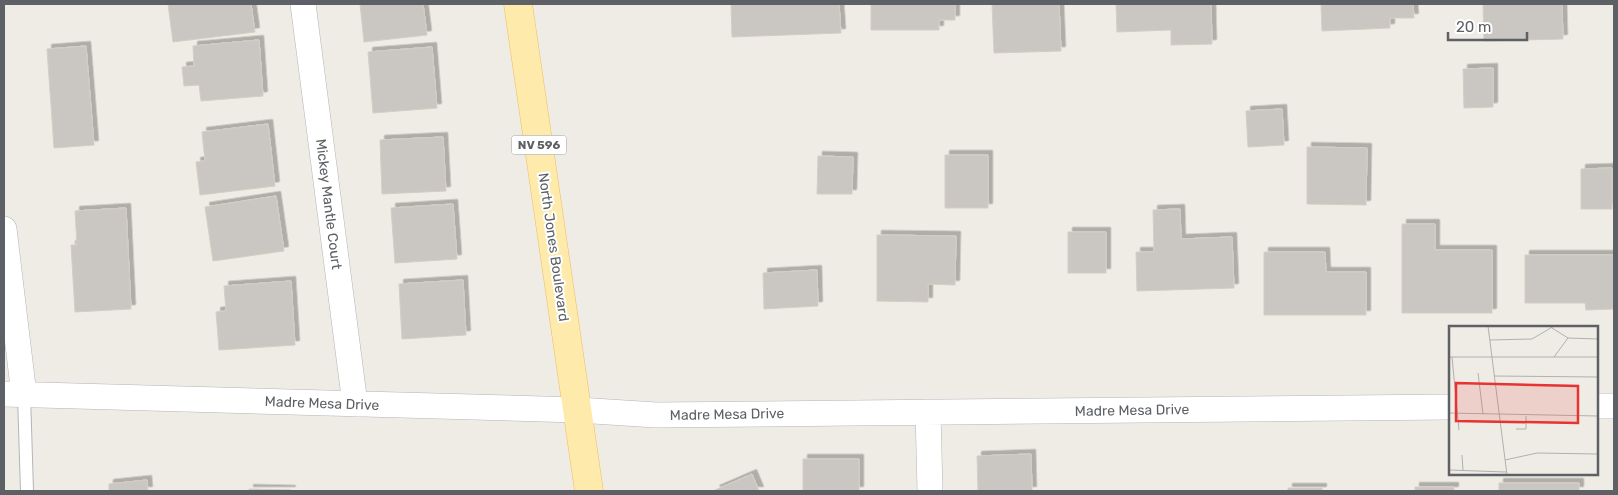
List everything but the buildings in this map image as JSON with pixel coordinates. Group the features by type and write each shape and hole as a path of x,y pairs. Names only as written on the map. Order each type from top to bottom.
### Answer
{"main road":[{"name":"North Jones Boulevard","path":"518,4 589,491"}],"street":[{"name":"Mickey Mantle Court","path":"304,4 355,404"},
{"path":"4,229 14,394"},
{"name":"Madre Mesa Drive","path":"14,394 578,410 656,415 1449,407"},
{"path":"1598,406 1614,406"},
{"path":"928,412 930,491"}],"lane":[{"path":"14,394 27,491"}]}
